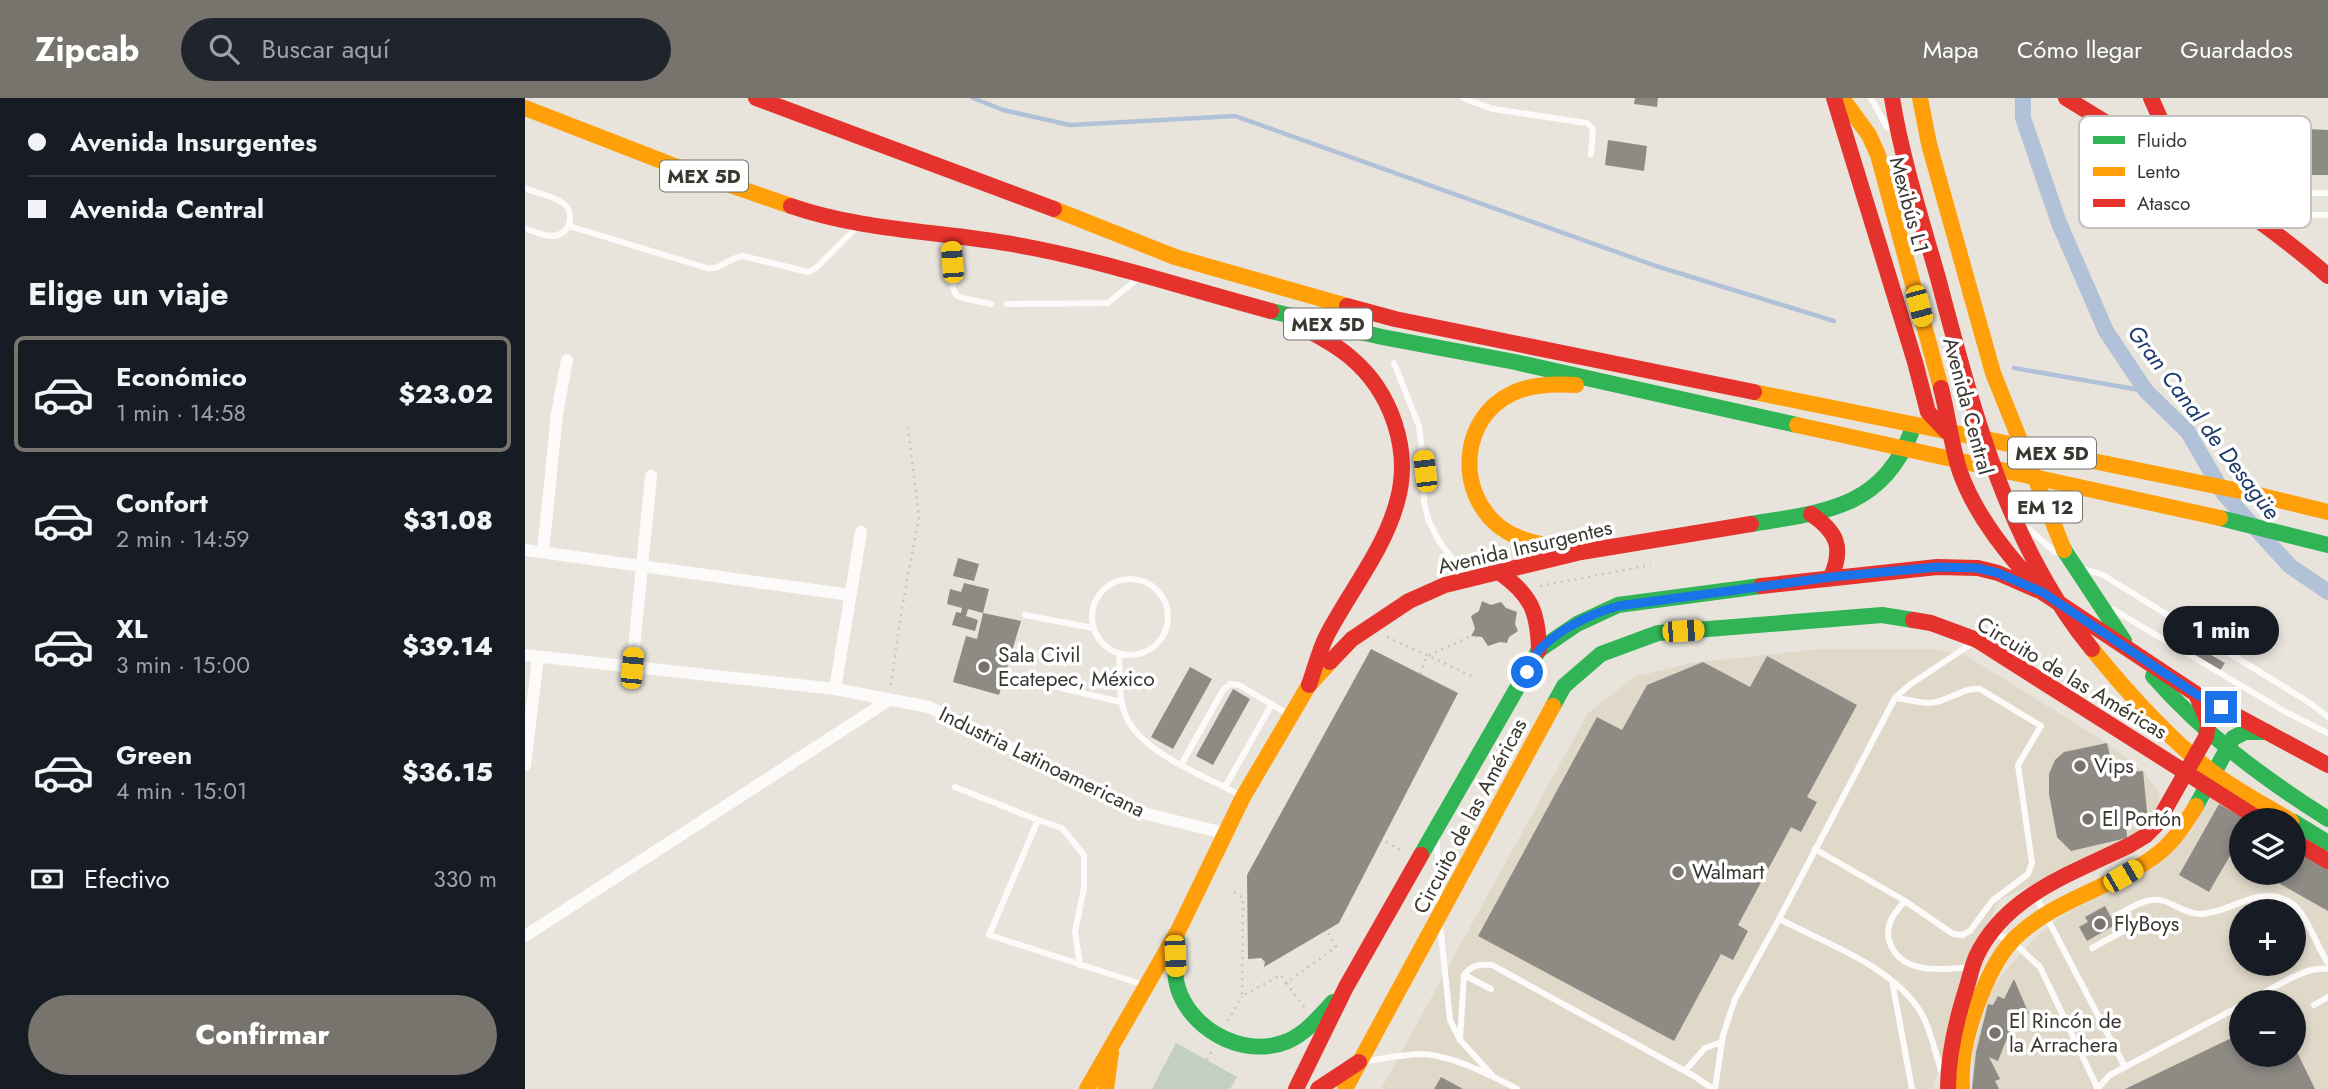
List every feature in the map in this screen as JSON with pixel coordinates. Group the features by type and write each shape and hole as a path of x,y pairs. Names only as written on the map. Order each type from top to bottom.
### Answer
{"main road":[{"name":"MEX 5D","path":"756,98 987,182 1175,257 1395,319 1776,394 2250,493 2328,512"},
{"path":"1817,98 1827,118 1908,386 1912,433"},
{"path":"1834,98 1928,412 1951,437"},
{"name":"Avenida Central","path":"1842,98 1869,135 1878,155 1946,407 1960,471 1983,518 2021,570 2042,592 2196,694 2328,765"},
{"name":"EM 12","path":"1892,98 1966,385 1995,473 2014,518 2053,593 2091,647 2136,699 2221,779 2270,808"},
{"name":"EM 12","path":"1920,98 1929,144 1993,373 2060,544 2119,635 2198,724 2238,759 2328,819"},
{"path":"2151,98 2159,116"},
{"path":"2071,99 2098,116"},
{"name":"MEX 5D","path":"525,108 673,165 818,215 1030,247 1382,337 1515,362 2159,503 2328,545"},
{"path":"2270,228 2328,276"},
{"path":"1269,310 1328,341 1355,360 1385,399 1396,423 1402,454 1401,488 1391,520 1323,643 1309,685"},
{"path":"1581,552 1512,534 1498,526 1486,514 1471,488 1468,455 1472,438 1481,421 1503,398 1518,391 1553,384 1616,386"},
{"name":"Avenida Insurgentes","path":"1087,1089 1179,929 1243,797 1309,685 1352,639 1409,601 1471,577 1581,552 1811,514 1840,506 1880,485 1905,453 1912,433 1928,412"},
{"path":"1811,514 1822,521 1837,540 1838,562 1831,577"},
{"path":"1296,1089 1346,987 1539,650 1567,628 1598,612 1618,606 1831,577 1937,567 1977,568 1998,573 2042,592"},
{"path":"1499,572 1518,584 1534,604 1539,625 1539,650"},
{"name":"Circuito de las Américas","path":"1345,1089 1564,685 1601,654 1629,642 1658,633 1882,615 1931,623 1977,640 2240,808"},
{"path":"1947,1089 1947,1067 1955,1025 1972,967 1991,933 2005,915 2034,892 2145,836 2166,810 2206,737 2208,722 2196,694"},
{"path":"1962,1089 1963,1050 1968,1030 1992,972 2012,941 2046,915 2145,863 2162,849 2185,822 2233,738 2251,731 2270,732"},
{"name":"EM 12","path":"2306,830 2328,843"},
{"path":"2306,848 2328,861"},
{"path":"1179,929 1175,956 1180,994 1189,1011 1202,1024 1234,1042 1269,1046 1288,1041 1315,1021 1346,987"},
{"path":"1107,1089 1112,1042"},
{"path":"1318,1089 1359,1062"}],"street":[{"path":"543,552 558,414 567,360"},
{"path":"632,668 651,476"},
{"path":"835,689 861,532"},
{"path":"525,550 851,595"},
{"path":"525,765 531,656"},
{"name":"Industria Latinoamericana","path":"531,656 835,689 929,707 1136,810 1224,834"},
{"path":"525,936 889,700"}],"lane":[{"path":"1462,98 1493,109 1587,123 1593,130 1591,155"},
{"name":"Mexibús L1","path":"1871,98 1892,137 1916,233"},
{"path":"525,188 563,203 570,215 569,226 557,235 546,236 525,228"},
{"path":"569,226 707,268 714,269 743,256 808,272 816,268 861,223"},
{"path":"2277,233 2285,228"},
{"path":"950,236 953,288 956,295 991,304"},
{"path":"1007,304 1108,303 1142,275"},
{"path":"1394,363 1419,426 1428,519 1439,541 1457,565 1471,577"},
{"path":"1971,432 1975,444"},
{"path":"1979,455 1999,491 2028,528 2072,568 2079,582 2093,598 2284,711 2328,733"},
{"path":"2072,568 2086,569 2103,575 2310,703 2328,717"},
{"path":"1121,579 1146,582 1164,599 1168,611 1163,636 1154,646 1131,655 1108,648 1099,640 1093,628 1093,604 1100,593 1121,579"},
{"path":"1025,615 1093,628"},
{"path":"1460,1040 1464,975 1479,964 1492,965 1714,1089 1722,1042 1735,999 1895,698 1908,686 1977,640"},
{"path":"1119,653 1121,702 1126,718 1139,735 1149,745 1181,765 1243,797"},
{"path":"1014,677 1121,702"},
{"path":"1181,765 1226,686 1230,684 1239,685 1291,716"},
{"path":"1815,849 1905,901 1953,934 1962,935 1970,931 1992,901 2028,874 2032,863 2018,765 2041,726 1980,689 1972,688 1931,703 1895,698"},
{"path":"1225,787 1272,704"},
{"path":"955,788 1062,828 1084,855 1084,888 1075,932 1080,965"},
{"path":"1038,820 989,935 1146,985"},
{"path":"1436,827 1439,919 1450,1020 1460,1040 1492,1075"},
{"path":"2034,892 2125,1067"},
{"path":"2092,948 2127,929 2119,914 2147,900 2162,900 2181,910 2199,914 2218,911 2248,899 2270,896 2288,901 2301,912 2328,963"},
{"path":"1905,901 1895,912 1887,932 1892,952 1902,961 1916,967 1972,967"},
{"path":"1779,919 1879,971 1903,989 1922,1013 1947,1089"},
{"path":"1991,933 2012,941 2040,967 2097,1088 2110,1075 2229,1012"},
{"path":"2270,990 2305,971 2319,967 2328,969"},
{"path":"1464,975 1491,989"},
{"path":"1892,981 1912,1089"},
{"path":"2314,1005 2328,997"},
{"path":"1685,1071 1705,1048 1722,1042"},
{"path":"1359,1062 1424,1054 1463,1064 1492,1075 1517,1089"}],"path":[{"path":"889,700 899,619 919,517 908,428"},
{"path":"1523,590 1651,565"},
{"path":"1384,636 1476,678"},
{"path":"1420,674 1427,656 1471,636"},
{"path":"1234,892 1243,898 1243,996 1281,975 1315,1021"},
{"path":"1286,982 1336,947 1327,930"}],"shaded area":[{"path":"1820,649 1929,649 1965,655 2107,743 2143,771 2160,793 2154,817 2132,836 2000,900 1968,960 1933,1089 1381,1089 1588,713 1634,677 1691,663"},
{"path":"2211,797 2229,811 2229,885 2306,885 2306,871 2328,867 2328,1089 1972,1089 1973,1052 1988,998 2003,973 2036,937 2063,915 2145,871 2189,833"}],"green space":[{"path":"1176,1043 1237,1077 1230,1089 1152,1089"}],"building":[{"path":"1635,98 1658,98 1657,107 1634,104"},
{"path":"2311,129 2328,130 2328,175 2311,175"},
{"path":"1608,140 1647,146 1644,171 1605,165"},
{"path":"958,558 979,564 974,581 953,576"},
{"path":"964,583 989,589 983,613 968,609 966,616 978,620 975,631 952,625 956,612 961,613 962,608 947,604 950,589 961,592"},
{"path":"1482,601 1491,605 1501,602 1506,608 1517,612 1515,624 1518,631 1509,637 1507,643 1488,646 1482,637 1471,636 1475,629 1471,616 1479,611"},
{"path":"983,613 1021,621 999,695 953,682 966,636 977,639"},
{"path":"2167,630 2225,663 2218,674 2160,640"},
{"path":"1371,649 1458,693 1339,923 1264,967 1265,962 1261,958 1248,959 1247,875"},
{"path":"1767,656 1857,705 1807,797 1817,802 1801,832 1791,827 1738,925 1748,931 1733,960 1721,954 1674,1041 1478,936 1597,717 1622,730 1647,685 1703,662 1750,687"},
{"path":"1190,667 1212,679 1173,749 1151,737"},
{"path":"1233,689 1250,699 1213,765 1196,756"},
{"path":"2107,743 2114,773 2143,771 2148,821 2126,825 2127,838 2071,851 2057,837 2049,794 2049,774 2055,760 2064,752"},
{"path":"2219,804 2229,810 2229,857 2209,892 2179,875"},
{"path":"2306,857 2328,869 2328,911 2282,885 2306,885"},
{"name":"FlyBoys","path":"2105,906 2115,925 2087,941 2079,927 2088,922 2085,917"},
{"name":"El Rincón de la Arrachera","path":"2014,979 2029,1014 2018,1010 1998,1061 1989,1057 2000,1079 1995,1081 1999,1089 1972,1089 1976,1052 1988,1004 1993,1005 1998,996 2004,999"},
{"path":"2229,1039 2229,1067 2304,1067 2315,1089 2125,1089"},
{"path":"1441,1077 1463,1089 1434,1089"}],"waterway":[{"path":"973,98 1003,110 1070,125 1235,116 1656,266 1834,321"},
{"name":"Gran Canal de Desagüe","path":"2023,98 2023,118 2059,223 2106,331 2146,391 2188,432 2224,494 2290,566 2328,592"},
{"path":"2014,368 2146,391"}],"traffic: fast":[{"path":"1271,311 1797,425"},
{"path":"1751,524 1825,510 1866,492 1883,478 1898,458 1911,433"},
{"path":"2220,518 2328,545"},
{"path":"2064,550 2124,641"},
{"path":"1421,855 1539,650 1577,624 1618,605 1761,586"},
{"path":"1553,706 1564,686 1601,654 1658,633 1882,615 1913,620"},
{"path":"2153,676 2193,717 2235,754 2328,819"},
{"path":"2196,806 2233,738 2245,732 2267,732"},
{"path":"2306,829 2328,843"},
{"path":"1177,940 1175,967 1180,994 1198,1021 1225,1039 1256,1046 1272,1046 1288,1041 1307,1029 1333,1002"}],"traffic: slow":[{"path":"1842,98 1869,135 1878,155 1941,388"},
{"path":"1920,98 1929,144 1993,373 2064,550"},
{"path":"525,108 672,165 791,206"},
{"path":"1054,209 1175,257 1347,306"},
{"path":"1576,385 1536,386 1513,393 1495,404 1482,419 1474,437 1470,476 1485,512 1500,527 1528,541 1581,552"},
{"path":"1754,392 2250,493 2328,512"},
{"path":"1797,425 2220,518"},
{"path":"2092,649 2136,700 2187,752 2222,779 2269,808"},
{"path":"1087,1089 1179,929 1243,797 1309,685 1330,662"},
{"path":"1345,1089 1553,706"},
{"path":"1962,1089 1963,1057 1973,1015 1992,971 2007,947 2029,926 2047,914 2124,875 2160,852 2196,806"},
{"path":"1106,1089 1111,1053"}],"traffic: jam":[{"path":"756,98 1054,209"},
{"path":"1834,98 1928,412 1947,432"},
{"path":"1892,98 1912,188 1964,375 1995,472 2036,565 2062,608 2092,649"},
{"path":"2066,98 2095,116"},
{"path":"2151,98 2159,116"},
{"path":"791,206 850,222 1003,242 1063,254 1271,311"},
{"path":"2269,228 2328,276"},
{"path":"1347,306 1395,319 1754,392"},
{"path":"1300,326 1344,352 1377,387 1395,423 1402,462 1397,502 1384,537 1327,635 1309,685"},
{"path":"1941,388 1957,462 1967,489 1995,536 2042,592 2196,694 2328,765"},
{"path":"1811,514 1827,527 1836,541 1837,557 1831,577"},
{"path":"1330,662 1352,639 1409,601 1445,585 1581,552 1751,524"},
{"path":"1761,586 1937,567 1978,568 1998,573 2037,590"},
{"path":"1499,572 1519,588 1531,605 1537,625 1539,650"},
{"path":"1913,620 1931,623 1977,640 2242,808"},
{"path":"1948,1089 1958,1017 1974,962 1989,936 2004,917 2043,888 2130,845 2156,825 2206,737 2208,722 2196,694"},
{"path":"2306,848 2328,861"},
{"path":"1296,1089 1346,987 1421,855"},
{"path":"1318,1089 1359,1062"}],"place":[{"name":"Sala Civil Ecatepec, México","path":"984,667"},
{"name":"Vips","path":"2080,766"},
{"name":"El Portón","path":"2088,819"},
{"name":"Walmart","path":"1678,872"},
{"name":"FlyBoys","path":"2100,924"},
{"name":"El Rincón de la Arrachera","path":"1995,1033"}],"route":[{"path":"1527,672 1539,650 1567,628 1598,612 1618,606 1831,577 1937,567 1977,568 1998,573 2042,592 2196,694 2221,707"}]}
